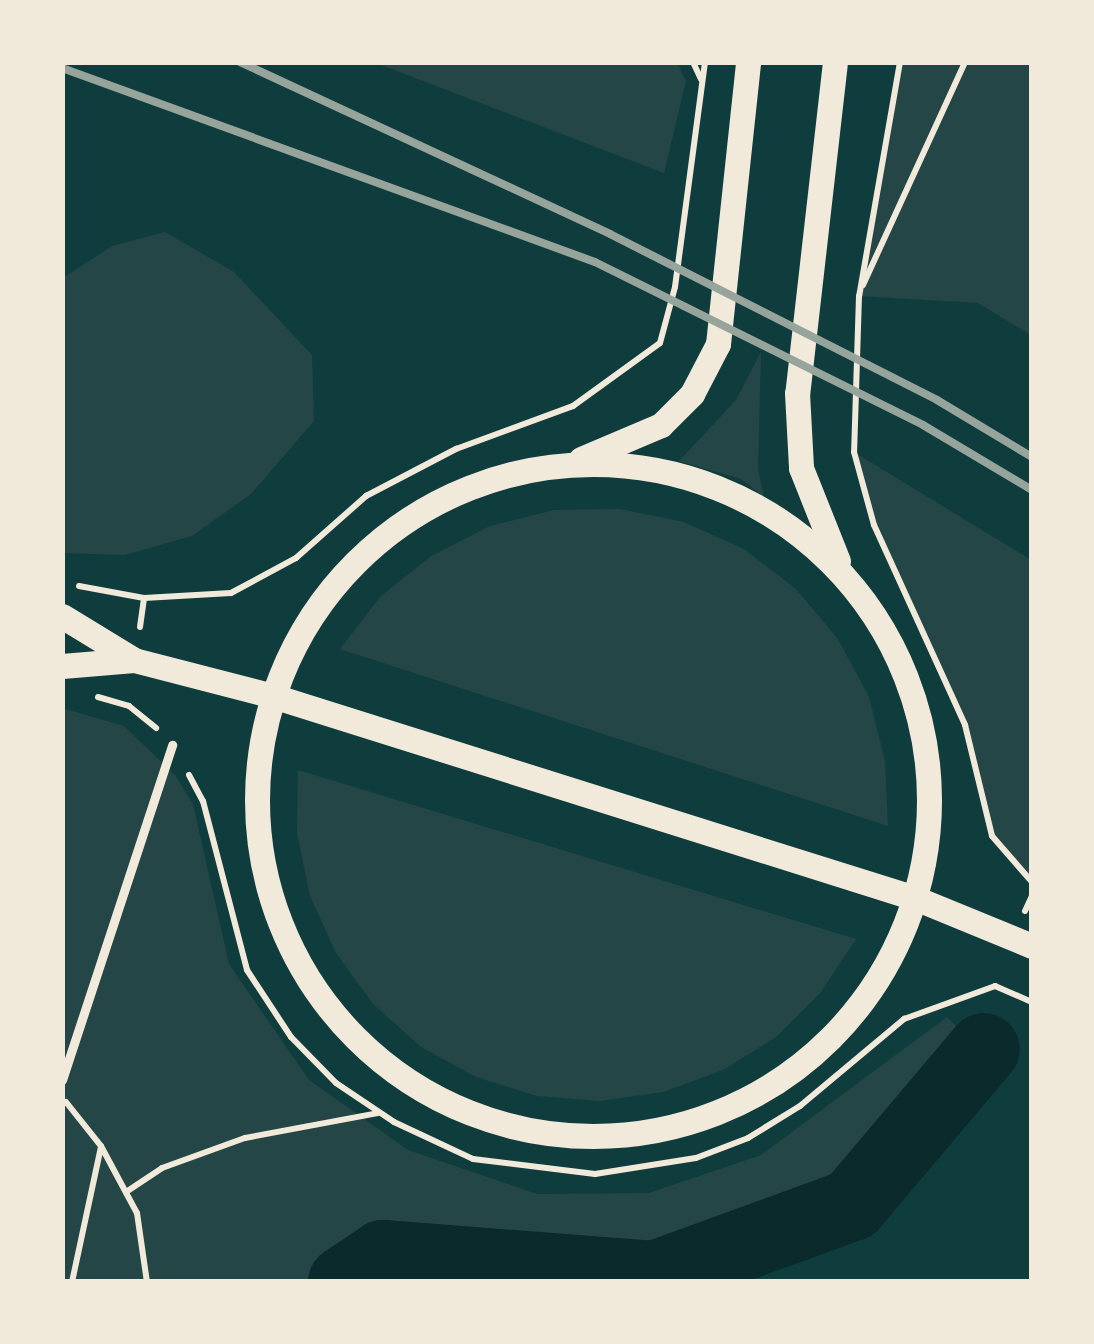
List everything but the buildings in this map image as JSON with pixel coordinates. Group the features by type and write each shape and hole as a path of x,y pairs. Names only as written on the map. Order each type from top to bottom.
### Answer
{"main road":[{"path":"748,62 718,344 692,394 661,425 563,465 455,493 391,532 324,597 273,696 262,738 258,827 268,885 293,954 316,992 376,1057 412,1084 491,1121 564,1135 623,1135 681,1124 750,1098 787,1074 852,1014 878,978 915,898 929,787 922,732 882,628 850,583 816,518 802,468 797,392 835,62"},
{"path":"563,465 654,469 714,486 781,521 850,583"},
{"path":"62,616 134,660 273,696 915,898 1032,946"},
{"path":"62,666 134,660"}],"street":[{"path":"62,1080 172,745"}],"path":[{"path":"693,62 703,83"},
{"path":"62,583 144,598 231,594 296,558 366,496 456,448 573,406 660,343 675,287 705,62"},
{"path":"900,62 858,296 854,452 874,525 965,724 992,836 1032,882"},
{"path":"858,296 965,62"},
{"path":"80,692 129,706 172,745 203,801 247,970 290,1037 336,1083 380,1112 487,1162 566,1173 645,1170 748,1138 800,1106 904,1019 995,986 1032,1002"},
{"path":"62,1098 102,1146 137,1213 148,1282"},
{"path":"126,1192 162,1168 245,1138 380,1112"},
{"path":"72,1282 102,1146"}],"shaded area":[{"path":"376,63 677,63 686,81 664,173"},
{"path":"900,63 1031,63 1031,335 978,303 859,296"},
{"path":"165,232 234,272 312,355 314,421 251,494 192,536 125,555 63,553 63,278 112,246"},
{"path":"761,352 758,469 764,497 741,479 679,461 736,400"},
{"path":"854,452 1031,560 1031,882 992,836 965,725 874,525"},
{"path":"620,509 684,522 744,549 796,589 838,639 869,697 885,761 888,826 340,649 380,597 431,556 490,526 554,510"},
{"path":"62,708 124,726 175,775 193,804 229,964 309,1080 408,1150 537,1194 649,1193 761,1155 947,1017 972,1043 852,1188 710,1242 437,1282 63,1281"},
{"path":"298,770 856,939 821,992 776,1037 723,1070 663,1092 600,1101 537,1096 476,1077 421,1047 373,1004 336,953 310,896 297,833"}],"waterway":[{"path":"344,1282 383,1256 654,1277 852,1205 984,1049"}],"railway":[{"path":"240,62 610,234 937,400 1032,457"},
{"path":"62,68 595,262 923,425 1032,490"}]}
